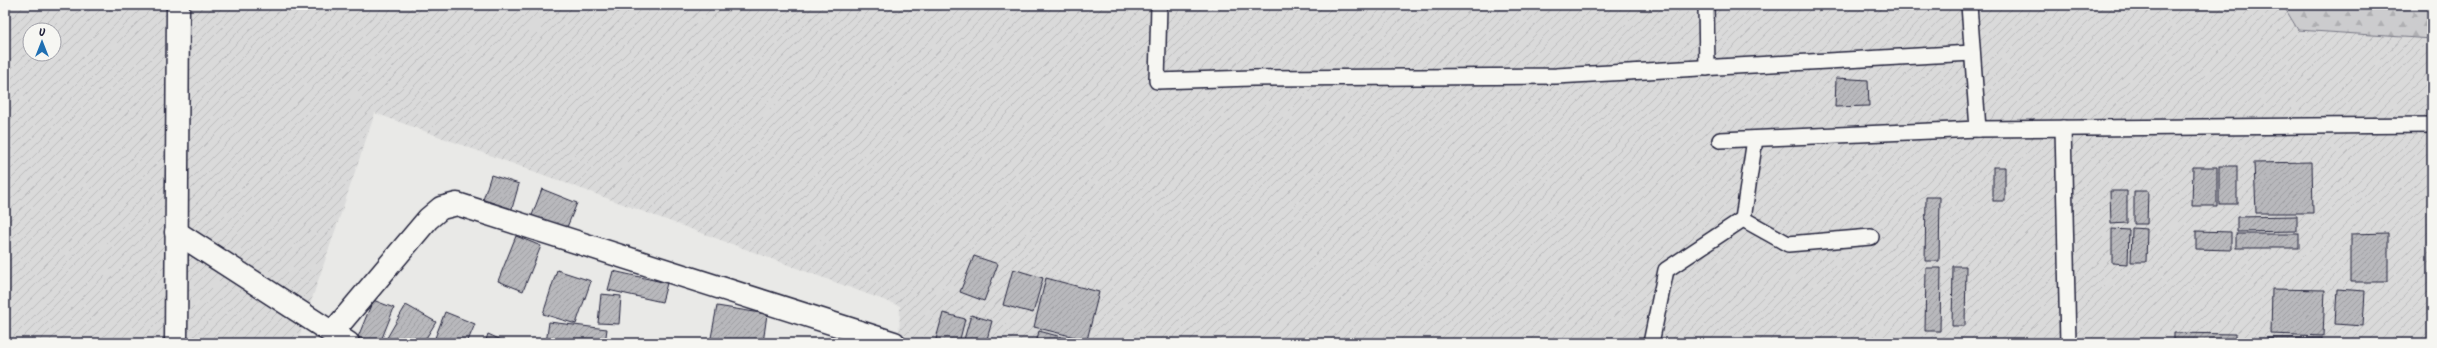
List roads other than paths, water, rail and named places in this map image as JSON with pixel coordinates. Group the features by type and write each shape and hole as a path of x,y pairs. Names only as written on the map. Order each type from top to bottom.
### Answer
{"street":[{"path":"176,343 178,5"},
{"path":"176,232 340,338 428,219 441,208 457,204 884,341"}],"lane":[{"path":"1159,5 1157,81 1252,78 1556,76 1972,53"},
{"path":"1706,5 1707,68"},
{"path":"1969,5 1978,130"},
{"path":"1720,140 2063,128 2432,125"},
{"path":"2063,128 2068,343"},
{"path":"1651,343 1666,270 1743,219 1755,139"},
{"path":"1743,219 1788,244 1871,237"}]}
